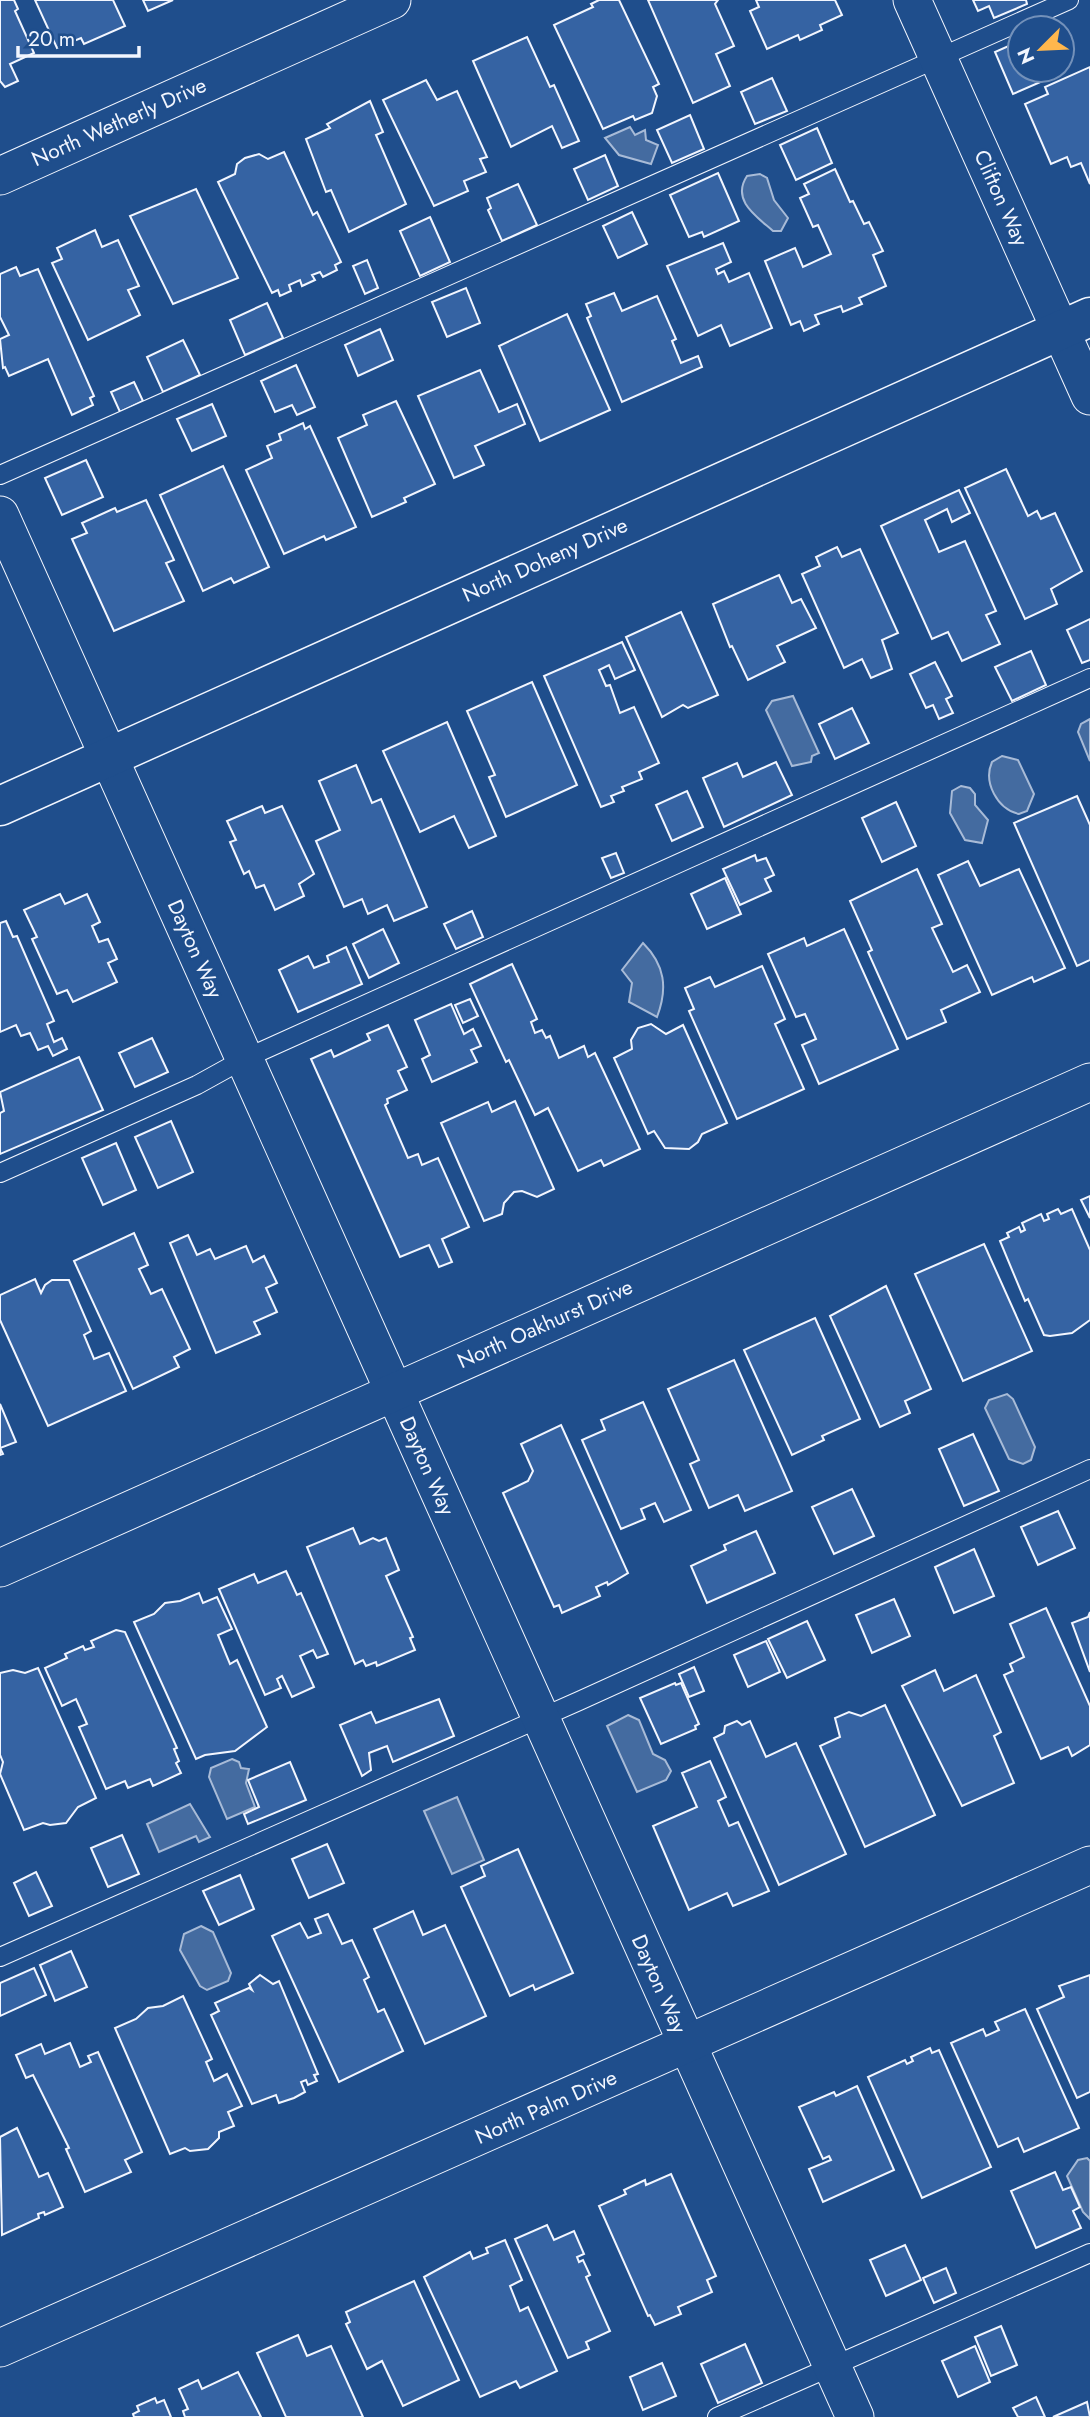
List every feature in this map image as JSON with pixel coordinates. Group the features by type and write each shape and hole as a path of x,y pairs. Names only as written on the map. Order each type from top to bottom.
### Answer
{"street":[{"name":"North Wetherly Drive","path":"0,176 392,0"},
{"name":"Clifton Way","path":"912,0 938,59 1075,323 1090,396"},
{"name":"North Doheny Drive","path":"0,806 108,755 1075,323"},
{"name":"Dayton Way","path":"0,515 855,2417"},
{"name":"North Oakhurst Drive","path":"0,1567 1090,1082"},
{"name":"North Palm Drive","path":"0,2348 687,2046 1090,1865"}],"lane":[{"path":"0,475 1069,0"},
{"path":"0,1173 197,1085 244,1059 1090,678"},
{"path":"0,1957 540,1718 1090,1469"},
{"path":"718,2417 1090,2253"}],"water":[{"path":"630,127 635,135 645,130 646,140 658,145 651,164 619,155 605,138"},
{"path":"760,174 767,178 774,200 788,218 781,231 773,231 753,213 744,200 743,185 747,176"},
{"path":"793,696 819,753 812,756 811,762 792,766 766,710 772,701"},
{"path":"1090,719 1090,761 1078,732 1081,724"},
{"path":"1002,756 1018,760 1034,794 1027,811 1019,814 998,801 991,786 989,778 992,762"},
{"path":"961,786 970,788 975,794 975,805 988,820 982,843 965,840 950,813 952,791"},
{"path":"643,943 656,960 662,977 663,996 657,1017 629,1002 632,983 622,970"},
{"path":"1007,1394 1013,1399 1035,1447 1031,1460 1023,1464 1009,1459 985,1408 989,1400"},
{"path":"628,1715 639,1720 653,1754 665,1760 671,1771 666,1780 637,1792 607,1726"},
{"path":"232,1759 239,1762 241,1768 249,1769 246,1783 255,1807 227,1819 209,1777 211,1768"},
{"path":"457,1797 484,1860 452,1874 424,1811"},
{"path":"190,1804 210,1837 199,1842 196,1836 159,1852 147,1824"},
{"path":"201,1926 213,1932 231,1973 228,1981 207,1990 200,1986 180,1950 184,1934"},
{"path":"1087,2158 1090,2161 1090,2219 1083,2212 1067,2176 1078,2160"}],"building":[{"path":"0,0 14,0 18,9 15,11 34,53 10,64 18,81 5,87 0,81"},
{"path":"35,0 113,0 125,26 84,44 81,38 57,48"},
{"path":"143,0 173,0 148,11"},
{"path":"599,0 619,0 659,84 653,87 657,96 652,113 635,120 633,116 603,129 554,25 593,7 591,4"},
{"path":"648,0 718,0 715,4 734,46 716,54 730,86 693,103"},
{"path":"756,0 835,0 842,15 820,25 822,30 800,40 798,35 767,49 750,11 759,7"},
{"path":"973,0 1026,0 1027,4 994,18 989,6 978,11"},
{"path":"527,37 550,87 554,85 579,141 562,148 552,126 511,147 473,61"},
{"path":"1006,47 1006,78 995,52"},
{"path":"1090,67 1090,184 1081,163 1071,167 1067,157 1051,164 1025,104 1048,94 1045,87 1052,84 1076,84 1076,73"},
{"path":"772,78 787,111 755,124 741,92"},
{"path":"426,80 437,100 457,91 487,157 480,159 486,172 464,181 468,191 434,206 383,100"},
{"path":"1009,84 1036,84 1013,94"},
{"path":"370,101 383,132 376,135 406,204 349,232 331,190 326,192 306,139 330,128 327,124"},
{"path":"690,115 704,149 672,163 657,130"},
{"path":"817,128 832,163 796,180 780,145"},
{"path":"284,152 313,215 317,212 341,262 335,265 337,270 323,277 320,272 312,275 315,280 302,286 300,280 289,285 291,291 280,296 278,290 272,293 218,182 235,174 237,164 245,158 259,154 268,159"},
{"path":"605,155 618,186 588,200 574,169"},
{"path":"835,169 850,202 853,201 864,224 869,222 883,251 873,255 886,286 859,298 862,304 843,312 841,306 815,315 819,324 804,331 800,321 791,325 765,261 795,248 803,267 831,254 818,225 813,227 800,198 809,194 804,184"},
{"path":"718,173 739,221 704,237 702,232 689,237 670,195"},
{"path":"518,184 537,225 502,241 488,210 491,208 487,198"},
{"path":"196,189 238,278 173,304 130,216"},
{"path":"632,212 647,244 618,258 603,226"},
{"path":"430,217 450,262 420,276 400,231"},
{"path":"95,230 102,247 118,240 139,286 128,290 140,315 88,340 52,263 62,259 57,248"},
{"path":"723,243 731,262 716,269 718,274 724,271 729,282 749,273 772,328 730,346 721,325 698,336 667,266"},
{"path":"367,260 378,288 365,294 353,266"},
{"path":"16,267 20,276 38,269 94,396 90,398 93,405 72,415 48,359 9,376 5,367 3,368 0,339 9,335 0,317 0,274"},
{"path":"466,288 480,323 447,337 432,302"},
{"path":"614,293 622,311 657,296 676,339 672,341 681,363 698,356 702,367 622,402 587,318 591,316 586,304"},
{"path":"267,303 283,338 245,355 230,320"},
{"path":"567,314 610,410 540,441 499,346"},
{"path":"380,329 393,360 358,376 345,345"},
{"path":"183,340 200,375 163,392 147,357"},
{"path":"296,365 315,407 297,415 292,405 275,412 261,381"},
{"path":"480,370 499,412 517,404 525,424 475,446 484,465 454,478 418,396"},
{"path":"134,382 143,401 120,412 111,392"},
{"path":"396,401 435,484 404,498 406,502 372,517 338,438 367,425 363,415"},
{"path":"212,404 226,436 192,451 177,419"},
{"path":"303,423 305,429 310,426 356,527 326,540 324,536 284,554 246,470 272,458 267,446 281,440 279,434"},
{"path":"86,460 103,497 62,515 45,478"},
{"path":"223,466 269,567 234,583 231,578 203,591 160,495"},
{"path":"1006,469 1028,516 1037,511 1041,519 1055,513 1082,571 1051,589 1057,604 1025,619 965,488"},
{"path":"959,490 970,513 952,522 947,509 925,520 939,552 965,541 996,611 986,615 1000,644 962,661 948,632 932,639 881,526"},
{"path":"146,500 174,560 166,563 184,601 114,631 72,539 87,533 82,523 115,508 117,512"},
{"path":"837,547 842,557 860,549 898,633 882,640 892,669 871,678 862,659 844,668 802,574 820,566 816,557"},
{"path":"779,575 792,603 801,599 816,628 777,646 785,662 748,680 732,646 730,647 713,604"},
{"path":"681,612 718,695 688,708 683,705 662,717 626,637"},
{"path":"1090,619 1090,660 1082,663 1067,630"},
{"path":"622,642 635,670 615,679 609,665 599,670 606,686 610,685 620,713 634,707 659,763 639,772 642,779 622,787 624,791 611,796 614,802 601,807 544,676"},
{"path":"1031,651 1046,685 1012,701 995,667"},
{"path":"935,662 952,696 946,699 953,713 939,719 933,705 926,708 910,674"},
{"path":"532,682 577,785 506,817 489,777 495,775 467,711"},
{"path":"852,708 869,743 835,759 819,724"},
{"path":"447,722 496,836 469,848 454,816 420,832 383,751"},
{"path":"776,762 792,795 724,827 703,778 737,763 743,777"},
{"path":"356,765 372,803 381,799 427,907 394,921 387,905 368,914 362,899 344,907 316,841 340,830 319,781"},
{"path":"687,791 703,827 672,841 656,805"},
{"path":"1077,796 1090,825 1090,960 1077,966 1014,823"},
{"path":"896,802 916,846 882,862 862,818"},
{"path":"262,806 265,813 282,806 314,874 299,884 304,896 275,910 264,885 256,888 249,871 244,874 230,842 236,840 227,821"},
{"path":"616,853 624,873 611,878 602,858"},
{"path":"755,855 757,861 766,858 774,875 765,879 771,891 740,905 723,869"},
{"path":"968,861 980,886 1019,869 1065,968 1034,982 1032,977 992,995 938,875"},
{"path":"917,869 942,924 932,928 953,972 967,965 980,992 941,1010 946,1022 907,1039 868,952 872,950 850,901"},
{"path":"725,878 741,914 707,929 691,894"},
{"path":"60,894 65,904 87,894 100,922 92,926 99,942 108,939 117,959 108,963 117,982 73,1002 67,990 57,994 32,939 37,937 24,910"},
{"path":"472,911 483,937 456,949 444,924"},
{"path":"6,921 13,937 17,936 54,1021 47,1024 54,1042 62,1038 67,1049 53,1056 48,1046 38,1050 30,1033 21,1036 16,1025 0,1032 0,923"},
{"path":"383,929 399,963 369,978 353,944"},
{"path":"844,929 898,1049 819,1084 802,1045 816,1039 805,1014 796,1017 768,954 804,938 807,946"},
{"path":"346,947 362,984 298,1012 279,970 308,956 314,968 329,962 327,956"},
{"path":"512,964 537,1019 531,1022 535,1033 542,1030 546,1038 550,1036 559,1058 584,1046 588,1057 595,1053 640,1149 604,1166 601,1160 578,1171 548,1108 535,1115 509,1060 506,1062 470,984"},
{"path":"762,966 785,1019 775,1024 804,1089 737,1119 689,1011 694,1009 685,988 710,977 715,987"},
{"path":"470,999 478,1016 463,1023 455,1005"},
{"path":"451,1004 464,1034 473,1029 481,1046 471,1050 477,1062 432,1082 422,1059 430,1055 415,1020"},
{"path":"651,1024 666,1034 683,1025 727,1123 702,1134 698,1142 689,1149 665,1148 654,1131 648,1134 614,1058 632,1049 631,1040 638,1028"},
{"path":"388,1025 407,1067 398,1071 407,1090 387,1099 388,1103 385,1105 408,1158 418,1154 422,1165 438,1158 469,1227 442,1239 452,1262 439,1267 429,1245 400,1257 311,1059 331,1050 334,1057 370,1040 367,1034"},
{"path":"152,1038 168,1072 135,1087 119,1053"},
{"path":"79,1057 103,1110 0,1154 0,1113 4,1111 0,1092"},
{"path":"515,1101 554,1189 537,1197 522,1191 514,1192 504,1203 502,1214 484,1221 441,1123 488,1102 492,1112"},
{"path":"171,1121 193,1172 158,1188 135,1137"},
{"path":"116,1143 136,1190 103,1205 82,1158"},
{"path":"1090,1196 1090,1218 1081,1200"},
{"path":"1058,1209 1061,1214 1072,1209 1090,1250 1090,1320 1072,1333 1050,1336 1044,1335 1028,1299 1025,1301 1000,1241 1009,1237 1007,1233 1019,1227 1021,1232 1025,1230 1022,1223 1041,1214 1044,1221 1049,1219 1047,1214"},
{"path":"134,1233 148,1265 139,1269 151,1294 162,1289 190,1349 174,1357 179,1367 133,1389 74,1261"},
{"path":"188,1235 197,1255 210,1249 215,1259 246,1246 253,1262 264,1256 277,1283 266,1288 277,1312 254,1322 260,1334 216,1353 170,1243"},
{"path":"984,1244 1032,1351 963,1381 915,1274"},
{"path":"35,1279 41,1293 45,1285 52,1280 69,1280 91,1331 84,1335 94,1359 109,1353 126,1391 48,1426 0,1320 0,1295"},
{"path":"886,1286 931,1389 905,1401 910,1413 880,1427 830,1316"},
{"path":"815,1318 860,1419 822,1436 824,1440 792,1455 744,1350"},
{"path":"734,1360 792,1491 745,1511 738,1495 709,1508 690,1464 699,1460 668,1389"},
{"path":"643,1402 691,1510 664,1522 655,1503 641,1509 645,1519 621,1529 582,1440 605,1430 601,1420"},
{"path":"0,1404 16,1442 0,1448"},
{"path":"561,1425 628,1573 608,1585 607,1582 596,1587 600,1596 562,1613 559,1605 554,1607 503,1493 528,1481 533,1471 521,1444"},
{"path":"973,1434 999,1491 964,1506 939,1449"},
{"path":"852,1489 874,1536 834,1554 812,1507"},
{"path":"1058,1511 1075,1548 1038,1565 1021,1527"},
{"path":"353,1528 360,1544 373,1538 379,1541 386,1538 399,1570 386,1576 413,1637 410,1638 415,1650 377,1666 376,1662 366,1666 363,1660 355,1664 307,1547"},
{"path":"756,1531 775,1573 707,1603 691,1566 726,1550 724,1545"},
{"path":"974,1549 994,1596 954,1613 935,1567"},
{"path":"286,1571 297,1595 301,1593 328,1654 317,1658 313,1650 300,1656 314,1687 292,1697 282,1676 277,1679 281,1688 265,1695 219,1589 254,1574 258,1583"},
{"path":"199,1593 203,1603 217,1597 232,1629 218,1635 230,1664 237,1660 267,1727 235,1751 205,1755 196,1759 134,1622 154,1614 165,1603 180,1601"},
{"path":"894,1599 910,1636 872,1653 856,1615"},
{"path":"1046,1608 1090,1706 1090,1745 1072,1756 1068,1747 1041,1759 1004,1675 1013,1671 1010,1664 1024,1657 1010,1624"},
{"path":"1090,1612 1090,1672 1072,1623 1088,1617"},
{"path":"807,1621 825,1660 787,1678 768,1639"},
{"path":"116,1630 125,1632 177,1748 174,1749 179,1761 176,1763 181,1773 153,1786 150,1779 128,1788 125,1781 106,1789 79,1727 87,1724 76,1699 62,1706 45,1668 67,1658 65,1654 83,1646 85,1650 94,1647 91,1641"},
{"path":"766,1641 780,1672 748,1687 734,1655"},
{"path":"694,1667 704,1691 689,1697 679,1674"},
{"path":"38,1668 96,1798 78,1807 66,1823 43,1823 24,1830 0,1774 3,1762 0,1755 0,1673 13,1670 25,1673"},
{"path":"935,1670 944,1691 976,1675 1001,1732 994,1736 1014,1783 962,1806 902,1686"},
{"path":"681,1683 699,1724 695,1726 696,1729 661,1744 640,1698"},
{"path":"439,1699 454,1736 393,1762 387,1746 369,1753 371,1770 362,1776 340,1725 371,1712 376,1723"},
{"path":"885,1705 935,1815 865,1847 820,1746 840,1737 835,1718 849,1712 861,1716"},
{"path":"737,1721 742,1725 750,1721 766,1757 796,1743 846,1854 779,1885 714,1738 724,1733 725,1726"},
{"path":"710,1761 726,1797 718,1801 729,1826 738,1822 769,1891 733,1906 727,1893 689,1910 653,1826 697,1807 682,1773"},
{"path":"290,1762 306,1800 248,1824 244,1814 259,1807 248,1780"},
{"path":"122,1835 139,1874 108,1887 91,1848"},
{"path":"327,1844 344,1883 309,1898 292,1859"},
{"path":"518,1849 573,1973 535,1990 533,1985 510,1996 461,1887 485,1876 481,1866"},
{"path":"36,1872 52,1906 29,1916 14,1883"},
{"path":"240,1875 254,1909 219,1925 203,1891"},
{"path":"413,1911 423,1935 445,1925 486,2016 425,2044 374,1929"},
{"path":"328,1914 342,1944 352,1940 369,1977 364,1980 378,2012 384,2009 403,2051 339,2082 272,1936 300,1923 308,1938 321,1933 315,1919"},
{"path":"71,1951 87,1987 55,2001 40,1965"},
{"path":"34,1968 46,1995 0,2016 0,1983"},
{"path":"260,1975 273,1984 279,1981 318,2074 314,2075 317,2081 308,2085 306,2080 301,2082 305,2092 279,2103 276,2095 252,2104 211,2015 219,2011 215,2003 249,1988 252,1990 249,1984"},
{"path":"1090,1975 1090,2092 1077,2098 1037,2009 1064,1997 1059,1986"},
{"path":"183,1996 212,2059 206,2062 214,2081 227,2074 242,2106 228,2112 234,2126 219,2132 219,2138 208,2149 190,2151 185,2148 170,2154 115,2028 136,2019 148,2008 163,2006"},
{"path":"1025,2009 1079,2128 1024,2152 1018,2138 998,2147 951,2043 983,2029 986,2036 999,2030 995,2022"},
{"path":"70,2043 80,2067 91,2062 88,2056 98,2052 142,2152 125,2160 131,2172 85,2192 66,2149 69,2148 33,2075 26,2078 16,2055 41,2044 45,2054"},
{"path":"930,2048 932,2053 939,2050 991,2167 922,2198 868,2077 905,2060 907,2064 913,2061 911,2057"},
{"path":"857,2086 894,2170 823,2202 809,2169 831,2160 829,2156 823,2159 799,2107 834,2092 836,2096"},
{"path":"17,2128 39,2177 48,2173 63,2207 45,2215 44,2212 38,2214 39,2218 2,2235 0,2137"},
{"path":"1055,2172 1063,2190 1071,2187 1080,2207 1073,2211 1081,2228 1036,2248 1011,2191"},
{"path":"671,2174 716,2276 707,2280 712,2292 678,2307 681,2314 655,2325 650,2315 648,2316 599,2206 626,2194 624,2190 645,2180 646,2185"},
{"path":"547,2225 554,2240 574,2231 584,2254 577,2257 579,2262 583,2260 590,2275 586,2277 610,2331 586,2342 589,2349 568,2358 515,2239"},
{"path":"505,2240 522,2280 510,2286 520,2311 528,2307 557,2371 520,2388 516,2381 480,2397 424,2277 470,2252 473,2259 488,2253 486,2248"},
{"path":"905,2245 921,2280 886,2296 870,2260"},
{"path":"946,2268 956,2293 934,2303 923,2278"},
{"path":"414,2281 459,2380 403,2406 382,2361 367,2369 346,2324 350,2322 346,2312"},
{"path":"1001,2326 1017,2365 991,2376 975,2337"},
{"path":"298,2335 307,2356 331,2346 363,2417 286,2417 257,2353"},
{"path":"745,2344 762,2383 718,2403 701,2364"},
{"path":"975,2346 990,2382 958,2397 942,2361"},
{"path":"662,2363 676,2396 643,2410 630,2377"},
{"path":"238,2372 261,2417 185,2417 183,2411 188,2409 179,2389 198,2380 202,2389"},
{"path":"1036,2397 1045,2417 1018,2417 1013,2408"},
{"path":"155,2398 157,2403 164,2400 171,2417 134,2417 133,2414 139,2411 137,2406"},
{"path":"1087,2402 1090,2417 1053,2417"}]}
